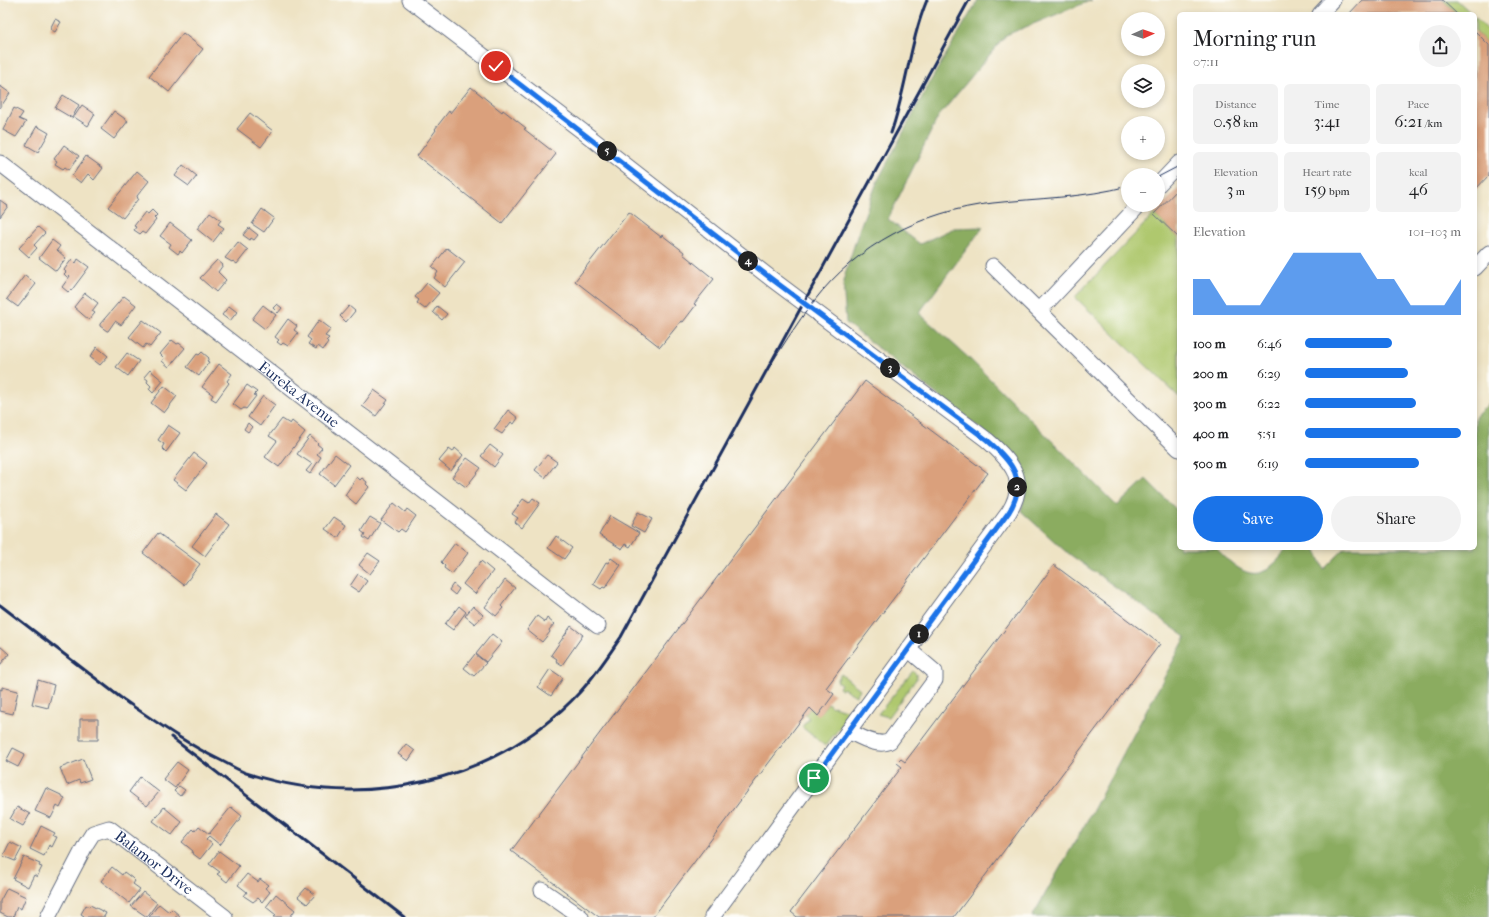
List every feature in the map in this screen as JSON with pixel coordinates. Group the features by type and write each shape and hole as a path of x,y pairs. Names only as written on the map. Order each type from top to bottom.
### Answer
{"street":[{"path":"410,0 582,131 773,280 1004,454 1012,467 1018,485 1014,504 712,917"},
{"path":"1322,12 1333,0"},
{"name":"Eureka Avenue","path":"0,163 598,626"},
{"path":"1165,178 1177,165"},
{"path":"1039,311 1132,212"},
{"path":"1477,266 1489,253"},
{"path":"993,266 1177,447"},
{"path":"848,732 871,741 884,744 888,743 935,680 935,672 908,650"},
{"name":"Balamor Drive","path":"48,917 93,833 109,828 225,917"},
{"path":"542,890 581,917"}],"green space":[{"path":"978,0 1092,0 1006,35 938,117 888,219 920,244 954,228 983,227 919,313 972,361 1117,506 1146,479 1177,510 1177,550 1218,550 1240,569 1254,573 1262,572 1269,568 1287,550 1316,550 1324,569 1343,550 1477,550 1477,415 1489,403 1489,917 1032,917 1092,812 1186,637 1065,551 1021,511 1025,488 1023,473 1011,453 846,323 843,281 859,230 877,182 930,82"},
{"path":"1443,0 1457,0 1470,12 1455,12"},
{"path":"1477,19 1489,31 1488,44 1477,33"},
{"path":"1154,214 1177,236 1177,395 1075,297"},
{"path":"913,671 917,678 888,717 878,714"},
{"path":"841,674 860,689 856,696 843,688 842,690 839,688 841,684 837,681"},
{"path":"828,703 832,707 833,706 852,712 825,746 802,727 809,718 805,715 810,708 818,715"}],"building":[{"path":"1362,0 1442,0 1455,12 1351,12"},
{"path":"55,19 61,22 55,32 50,29"},
{"path":"183,33 203,49 169,92 149,76"},
{"path":"1477,33 1489,45 1489,175 1477,188"},
{"path":"0,86 10,93 0,108"},
{"path":"471,87 502,112 503,110 526,128 524,129 556,154 502,223 417,156 449,111 450,113"},
{"path":"63,95 79,105 72,118 55,108"},
{"path":"82,105 95,114 88,126 74,117"},
{"path":"14,108 23,113 19,119 26,122 16,137 3,130"},
{"path":"114,111 128,121 114,139 101,129"},
{"path":"250,113 273,131 261,147 237,129"},
{"path":"37,126 49,133 38,152 26,145"},
{"path":"64,145 79,156 69,170 65,167 63,169 55,164 57,161 54,159"},
{"path":"86,156 103,168 94,180 88,174 81,183 72,176"},
{"path":"183,165 197,176 189,186 175,176"},
{"path":"137,171 149,181 137,196 138,199 123,218 108,207"},
{"path":"1177,190 1177,236 1154,214 1156,212 1165,212 1165,203"},
{"path":"0,200 8,206 0,217"},
{"path":"262,209 274,218 264,232 252,224"},
{"path":"152,210 157,215 154,218 156,220 145,234 142,232 140,234 134,230 136,227 134,226 145,212 148,214"},
{"path":"210,212 221,220 218,224 224,228 213,242 197,229"},
{"path":"629,212 661,237 662,235 684,252 683,254 714,279 694,304 696,305 683,322 681,321 660,347 575,281"},
{"path":"170,223 192,240 182,253 180,251 178,254 169,247 171,244 160,236"},
{"path":"38,227 45,233 34,245 37,248 29,257 19,248"},
{"path":"249,228 258,235 254,240 251,238 250,240 243,235"},
{"path":"52,240 60,246 57,250 66,258 56,271 39,258"},
{"path":"238,242 248,250 237,264 225,258"},
{"path":"447,248 465,262 445,287 434,278 438,272 432,267"},
{"path":"72,259 76,263 78,259 89,267 71,291 70,290 68,292 62,287 70,276 69,275 67,277 64,274 66,272 64,270"},
{"path":"217,260 223,265 218,272 226,280 216,292 200,278"},
{"path":"25,275 36,284 18,307 7,299"},
{"path":"427,283 439,293 425,309 417,303 419,300 415,297"},
{"path":"85,293 98,303 92,311 95,313 89,320 74,307"},
{"path":"124,296 136,305 121,325 115,321 107,331 100,326 100,324"},
{"path":"277,304 282,308 278,313 273,308"},
{"path":"263,305 276,315 265,329 252,319"},
{"path":"229,306 237,312 230,321 222,315"},
{"path":"349,306 355,311 346,322 340,316"},
{"path":"437,306 447,314 442,320 433,312"},
{"path":"288,319 297,326 294,330 298,333 288,346 283,343 281,345 277,342 279,340 275,337"},
{"path":"143,320 161,333 150,347 146,344 143,348 129,337"},
{"path":"319,320 331,329 325,336 329,338 326,341 328,343 323,350 318,346 316,349 308,344 311,340 307,337"},
{"path":"172,340 185,348 169,367 162,361 164,358 160,354"},
{"path":"97,347 108,356 100,365 90,357"},
{"path":"202,352 209,358 207,361 209,362 199,376 187,367 197,354 199,355"},
{"path":"127,353 139,361 128,376 116,367"},
{"path":"219,364 232,374 227,381 229,383 216,401 211,398 213,395 202,387"},
{"path":"150,370 163,381 153,393 149,389 151,386 147,382 148,380 144,377"},
{"path":"865,381 988,473 826,688 834,694 818,716 810,708 653,917 599,917 511,851"},
{"path":"247,385 257,392 254,395 256,396 246,409 244,408 241,410 233,404"},
{"path":"164,386 177,396 164,413 151,403"},
{"path":"374,390 388,400 376,416 362,406"},
{"path":"263,396 275,405 260,426 248,417"},
{"path":"508,410 518,418 514,424 511,422 502,434 494,429"},
{"path":"282,419 290,424 292,421 305,432 279,467 265,457 277,441 269,436"},
{"path":"248,423 252,427 248,432 244,429"},
{"path":"168,425 180,433 166,452 162,448 164,444 158,440"},
{"path":"310,436 322,448 317,454 321,457 310,474 306,471 312,464 297,454"},
{"path":"490,445 503,455 494,467 481,456"},
{"path":"455,448 463,455 451,471 439,461 449,449 453,452"},
{"path":"194,453 207,463 186,490 173,480"},
{"path":"335,454 349,465 334,485 320,474"},
{"path":"547,455 557,462 545,478 535,470"},
{"path":"467,458 481,468 466,487 452,477"},
{"path":"357,477 360,480 362,478 367,482 366,484 369,487 356,504 345,495"},
{"path":"533,498 540,503 522,528 515,522 518,518 512,514 523,499 529,503"},
{"path":"394,503 405,512 407,509 416,516 405,532 401,529 398,532 381,520"},
{"path":"638,512 652,519 644,533 631,526"},
{"path":"216,514 229,524 205,556 192,546"},
{"path":"610,516 639,533 630,547 625,544 622,549 599,535"},
{"path":"334,517 346,525 338,538 325,529"},
{"path":"370,517 380,523 369,541 363,537 365,534 361,531"},
{"path":"158,533 200,564 184,585 143,553"},
{"path":"556,536 572,548 564,559 548,548"},
{"path":"455,543 468,553 452,574 444,568 445,566 441,562"},
{"path":"368,553 380,561 370,574 359,565"},
{"path":"611,558 621,565 605,588 603,587 601,589 593,584 606,562 608,563"},
{"path":"481,561 493,571 475,594 463,584"},
{"path":"1054,565 1160,644 954,917 797,917 791,912 902,767 897,763 901,759 905,762"},
{"path":"358,574 367,581 359,592 350,586"},
{"path":"505,580 515,588 501,606 503,608 496,616 485,607"},
{"path":"453,584 459,589 455,595 449,590"},
{"path":"459,606 466,612 453,630 445,624"},
{"path":"473,606 483,615 475,624 465,616"},
{"path":"537,616 545,622 547,618 554,624 542,642 527,630"},
{"path":"571,626 583,635 562,665 551,655"},
{"path":"492,634 502,642 486,662 476,654"},
{"path":"0,646 9,654 0,665"},
{"path":"475,654 486,663 474,676 464,668"},
{"path":"550,669 563,678 551,696 538,687"},
{"path":"38,680 54,685 48,708 32,704"},
{"path":"2,687 18,691 13,714 0,711 0,689 2,690"},
{"path":"80,719 98,719 98,740 80,740"},
{"path":"406,744 415,751 408,761 398,754"},
{"path":"13,748 25,754 18,767 6,761"},
{"path":"83,759 91,779 80,783 79,780 67,785 60,768"},
{"path":"177,762 188,770 175,788 163,779"},
{"path":"140,777 159,792 147,806 129,792"},
{"path":"179,786 185,790 180,796 174,791"},
{"path":"46,788 65,798 60,808 57,806 51,818 35,811"},
{"path":"17,807 30,814 23,826 10,819"},
{"path":"164,807 182,822 172,835 153,821"},
{"path":"231,807 242,816 220,845 209,836 206,839 212,844 200,859 182,842 193,829 195,831 199,826 209,834"},
{"path":"41,826 55,833 53,836 57,837 52,847 49,845 44,856 30,849"},
{"path":"10,842 22,848 15,861 3,856"},
{"path":"219,851 239,866 227,882 217,874 220,872 209,864"},
{"path":"24,857 40,864 39,866 42,867 37,877 34,875 28,887 13,879"},
{"path":"112,867 122,875 124,872 132,878 135,881 133,884 140,889 129,903 101,881"},
{"path":"247,874 258,882 260,879 268,885 265,888 270,892 262,902 258,898 253,902 244,896 247,892 238,885"},
{"path":"7,888 26,897 21,909 17,907 13,917 8,917 0,913 0,901"},
{"path":"306,888 315,895 307,904 298,897"},
{"path":"143,892 157,903 147,917 131,906"},
{"path":"276,894 295,910 290,917 274,917 276,915 266,907"},
{"path":"159,904 169,912 172,909 180,916 149,917"},
{"path":"86,905 89,907 90,905 106,913 104,917 83,917 84,916 81,914"}],"tram line":[{"path":"1165,173 1177,167"},
{"path":"765,374 788,337 814,301 831,281 850,263 871,247 893,234 916,223 967,207 1095,193 1121,188"}],"railway":[{"path":"891,133 901,100 916,32 927,0"},
{"path":"124,700 184,740 243,772 291,784 336,789 381,788 425,781 468,768 508,749 546,723 586,686 621,637 969,0"},
{"path":"0,605 129,704"},
{"path":"171,737 404,917"}],"route":[{"path":"496,66 773,280 987,440 1004,454 1012,467 1018,485 1014,504 1009,512 1006,514 814,778"}]}
